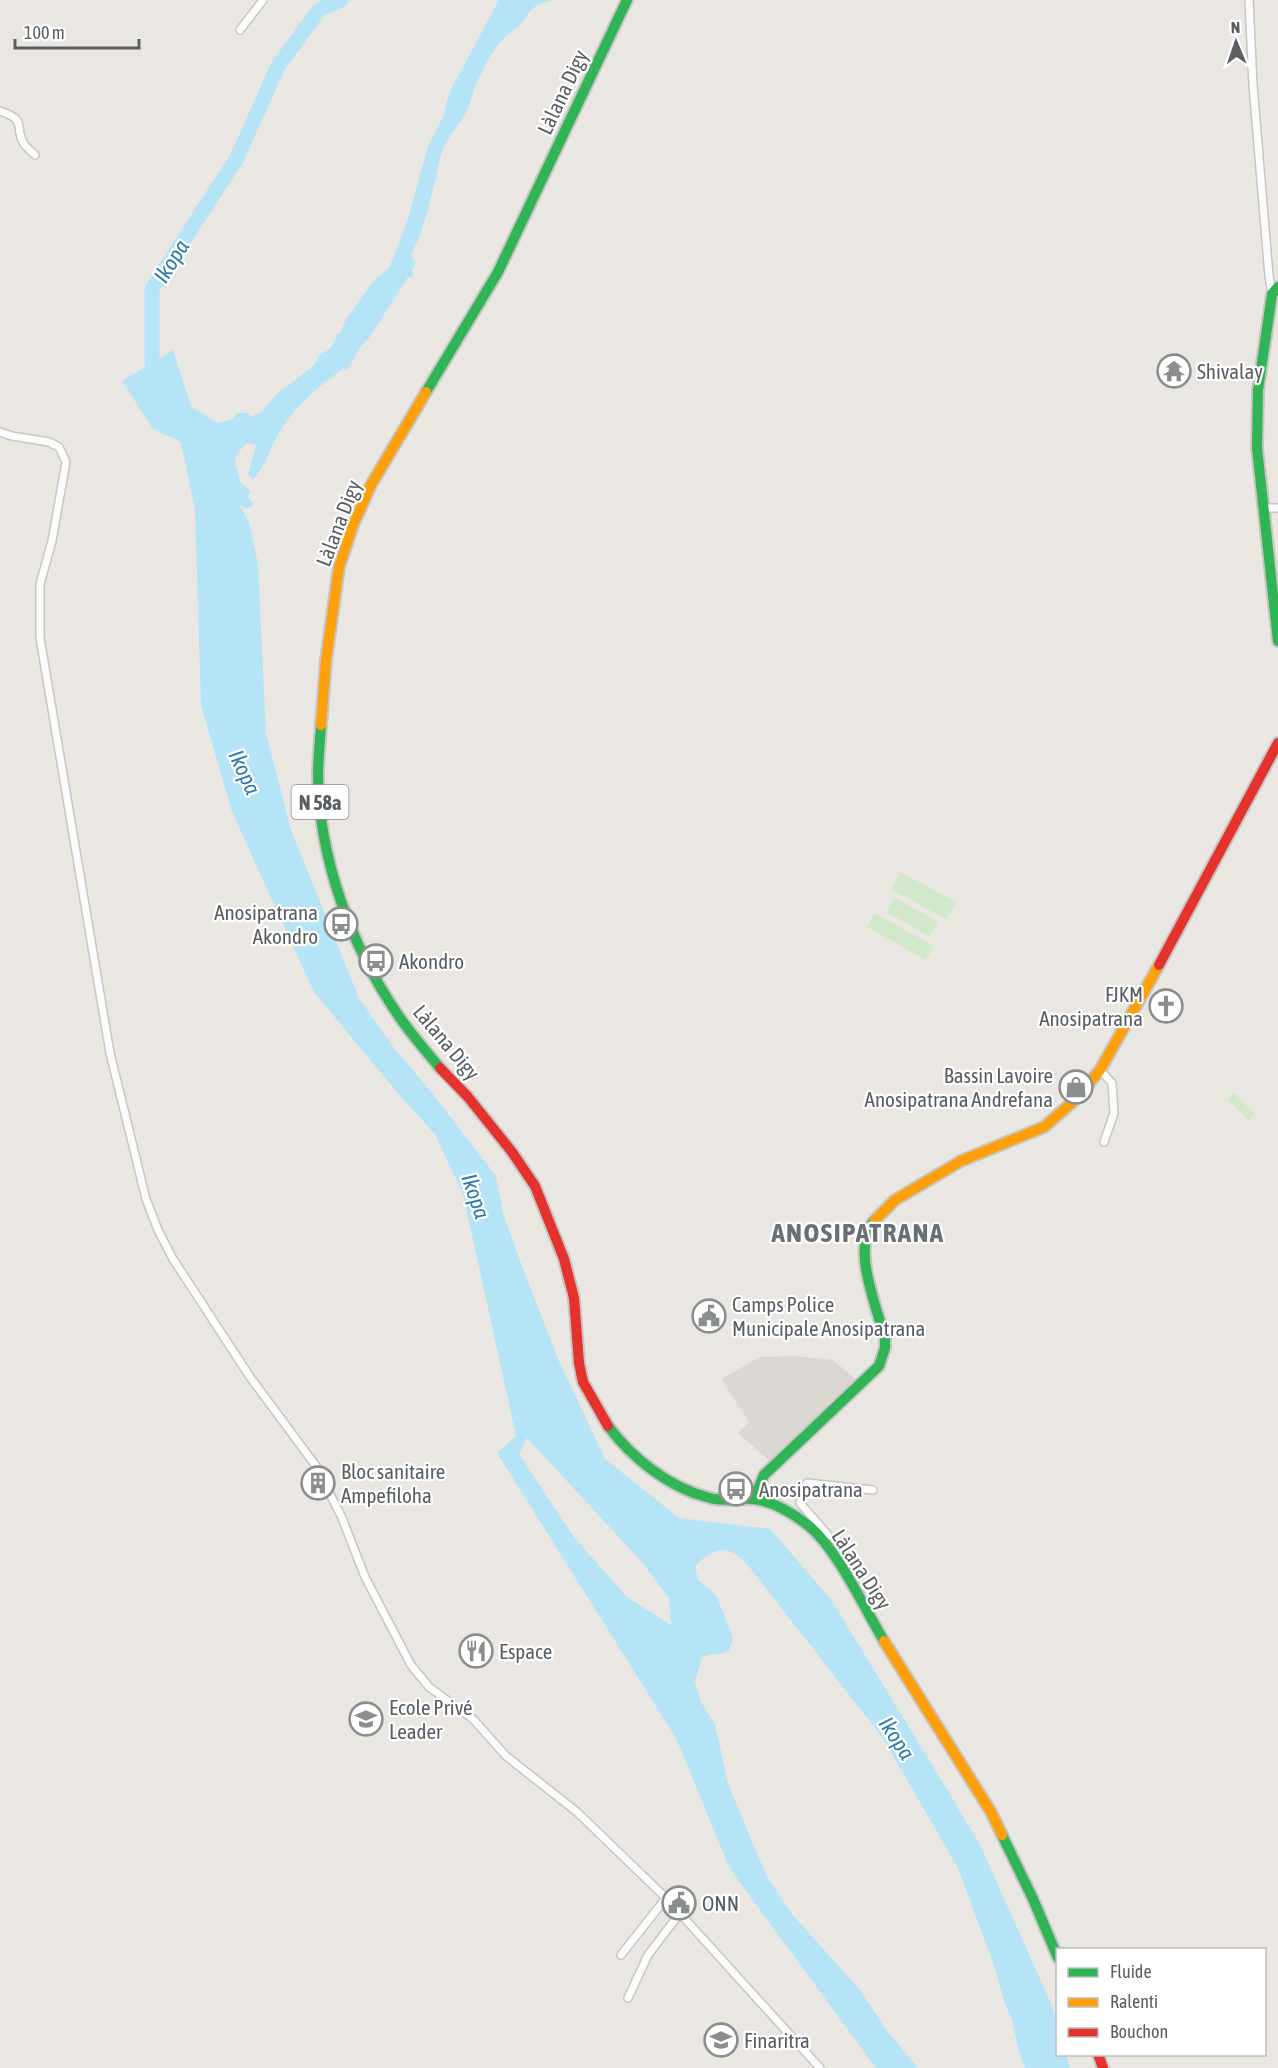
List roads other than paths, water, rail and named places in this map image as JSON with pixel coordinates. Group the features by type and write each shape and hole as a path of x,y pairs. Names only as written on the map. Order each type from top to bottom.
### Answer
{"main road":[{"name":"Làlana Digy","path":"627,0 498,272 371,485 353,525 339,567 326,660 318,775 322,823 332,872 351,926 368,964 388,998 419,1043 512,1152 535,1186 564,1259 574,1298 579,1363 584,1382 602,1418 623,1446 672,1483 712,1499 754,1499 781,1508 810,1527 833,1554 903,1674 991,1812 1056,1953"},
{"path":"1275,291 1258,390 1257,448 1278,641"},
{"path":"754,1499 764,1475 879,1366 885,1348 885,1338 865,1265 864,1243 868,1227 895,1200 962,1161 1044,1127 1075,1100 1100,1070 1160,964 1278,743"}],"street":[{"path":"240,30 263,0"},
{"path":"1249,0 1253,86 1269,276 1275,291"},
{"path":"0,111 20,123 24,144 35,155"},
{"path":"0,432 49,442 59,447 66,462 52,541 40,584 40,638 110,1053 146,1199 158,1230 173,1259 250,1377 316,1466 342,1518 365,1577 411,1665 429,1687 473,1719 506,1756 577,1812 666,1898 820,2068"},
{"path":"1262,508 1278,508"},
{"path":"1100,1070 1112,1083 1114,1113 1104,1142"},
{"path":"822,1542 828,1535 800,1503 807,1483 873,1490"},
{"path":"621,1955 666,1898"},
{"path":"628,1998 648,1955 680,1912"}],"water":[{"path":"499,0 552,0 533,8 519,26 497,46 486,64 466,112 441,155 425,218 411,255 416,263 412,268 413,277 408,277 347,370 343,368 320,386 288,419 253,480 248,474 256,445 247,443 235,458 240,482 250,491 248,498 253,504 245,508 239,504 249,522 258,564 266,733 291,830 359,998 394,1048 496,1176 503,1213 522,1266 558,1359 605,1459 679,1518 770,1529 830,1598 981,1847 1053,2008 1056,2021 1056,2056 1066,2056 1070,2068 1025,2068 995,1968 958,1868 882,1737 750,1568 734,1553 721,1551 702,1559 695,1567 698,1580 716,1595 733,1637 729,1651 702,1657 695,1682 701,1702 715,1724 728,1784 767,1877 792,1914 861,1991 887,2031 918,2068 876,2068 730,1869 676,1738 497,1453 516,1436 463,1194 435,1134 401,1097 314,992 232,812 201,705 195,510 181,442 153,429 122,381 173,350 191,406 217,423 232,420 238,413 247,413 252,417 262,412 278,392 314,365 321,353 327,351 374,280 389,268 407,222 428,146 444,115 449,93","holes":["527,1438 641,1561 669,1598 671,1625 627,1597 574,1537 519,1454"]}],"waterway":[{"name":"Ikopa","path":"164,379 152,362 152,289 237,158 278,66 319,10 341,0"}],"place":[{"name":"Shivalay","path":"1174,371"},
{"name":"Anosipatrana Akondro","path":"341,924"},
{"name":"Akondro","path":"376,961"},
{"name":"FJKM Anosipatrana","path":"1166,1006"},
{"name":"Bassin Lavoire Anosipatrana Andrefana","path":"1076,1087"},
{"name":"Camps Police Municipale Anosipatrana","path":"709,1316"},
{"name":"Bloc sanitaire Ampefiloha","path":"318,1483"},
{"name":"Anosipatrana","path":"736,1489"},
{"name":"Espace","path":"476,1651"},
{"name":"Ecole Privé Leader","path":"366,1719"},
{"name":"ONN","path":"679,1903"},
{"name":"Finaritra","path":"721,2040"}],"district":[{"name":"ANOSIPATRANA","path":"858,1232"}]}
